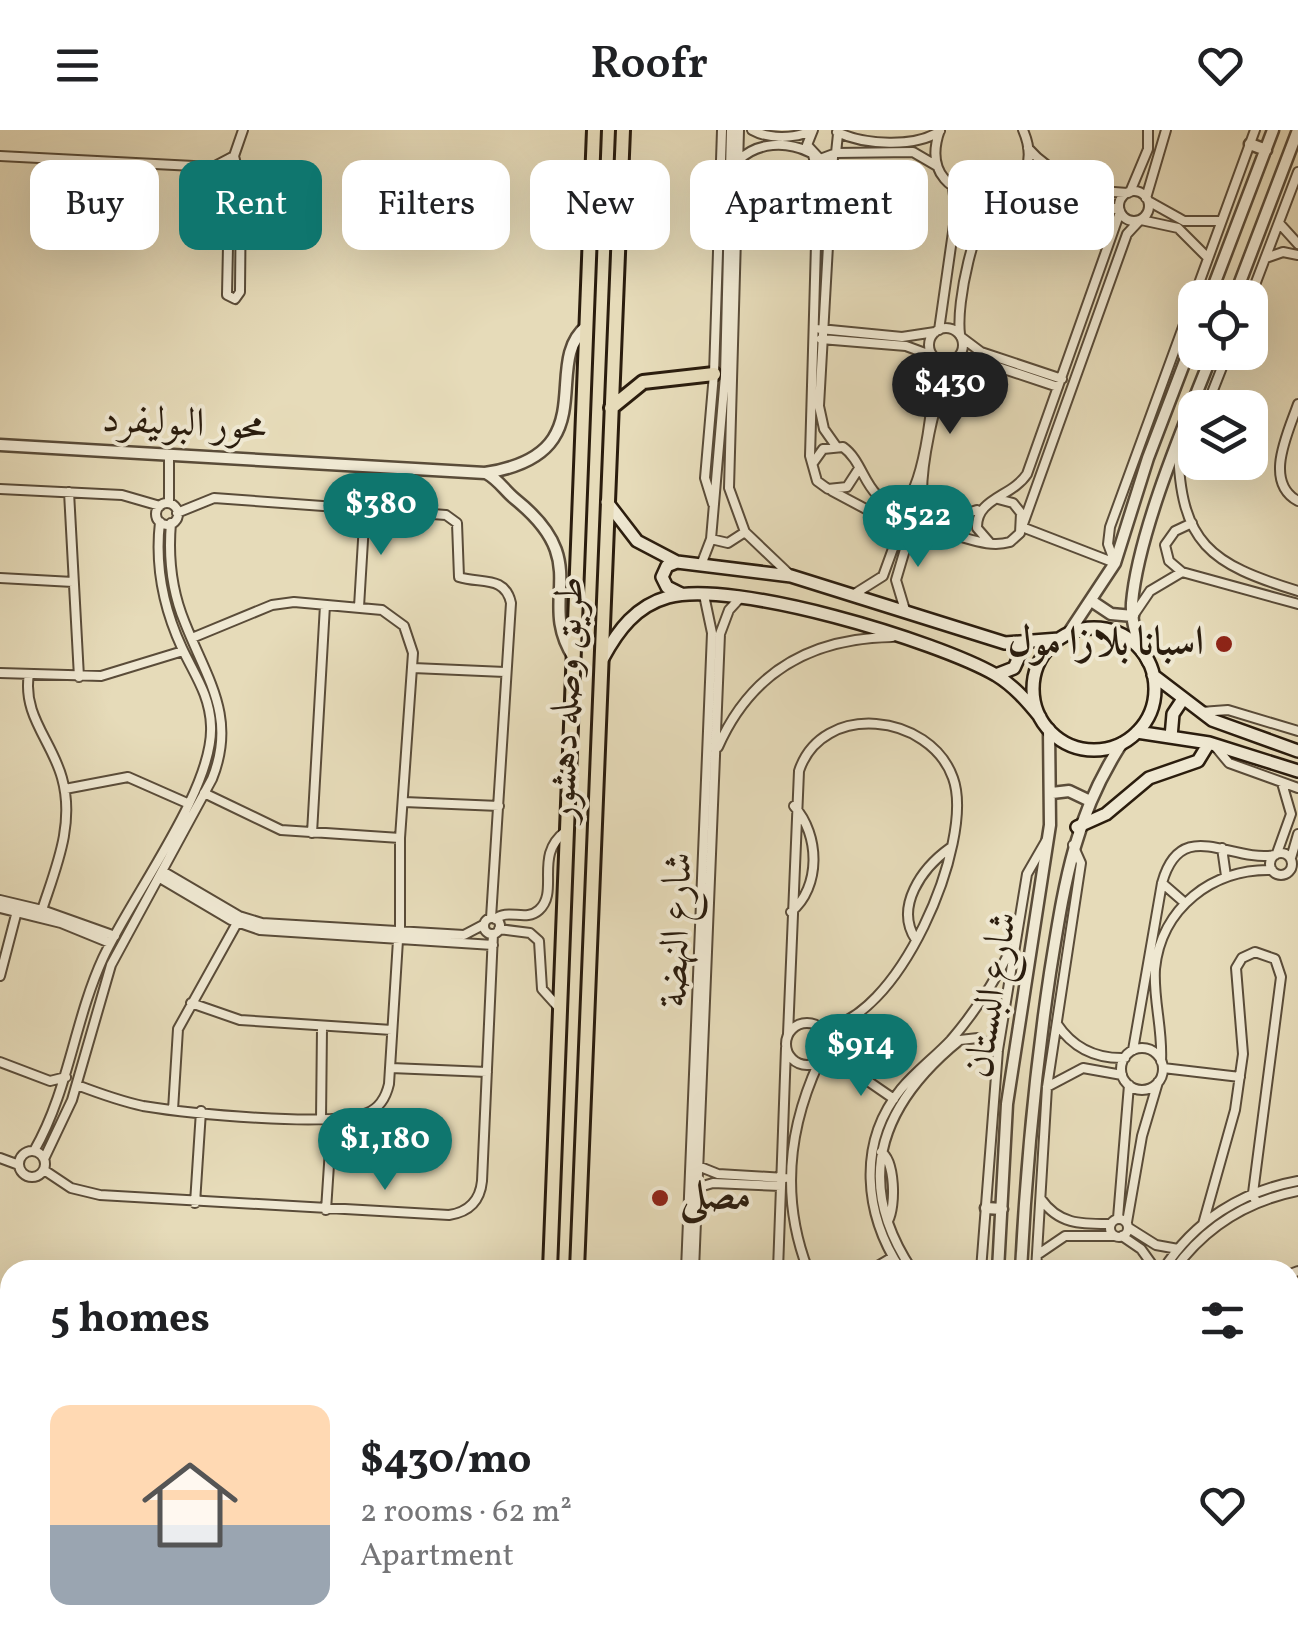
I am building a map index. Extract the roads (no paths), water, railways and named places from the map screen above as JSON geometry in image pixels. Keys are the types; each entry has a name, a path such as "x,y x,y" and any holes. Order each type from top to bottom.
{"main road":[{"path":"582,130 594,156"},
{"name":"طريق وصله دهشور","path":"550,1260 594,130"},
{"name":"طريق وصله دهشور","path":"578,1260 623,130"},
{"path":"611,408 643,382 714,374"},
{"path":"608,502 638,541 677,562 792,576 1017,645 1090,628 1114,631 1134,643 1148,662 1153,675 1153,704 1137,732 1122,742 1083,748 1064,742 996,675 895,637 798,608 740,598 681,594 667,587 662,577 667,566 677,562"},
{"path":"601,662 616,635 638,612 681,594"},
{"path":"1040,717 1034,674 1048,648 1063,636"},
{"path":"996,675 1014,668 1019,657 1017,645"},
{"path":"1153,675 1225,727 1298,751"},
{"path":"1172,736 1172,714 1183,700"},
{"path":"1137,732 1211,744 1298,772"},
{"path":"1078,827 1106,814 1150,778 1198,761 1211,744"}],"street":[{"path":"235,160 243,130"},
{"path":"713,504 706,494 705,478 714,374 722,130"},
{"path":"731,130 732,160"},
{"path":"739,160 740,130"},
{"path":"752,130 762,136 794,136 812,130"},
{"path":"812,130 807,144 818,174 820,418 836,446 850,451 858,470 878,496 948,519 1010,493 1027,474 1120,211 1148,149 1148,130"},
{"path":"836,131 856,138 916,142 940,130"},
{"path":"940,130 936,150 940,169"},
{"path":"1024,130 1027,160"},
{"path":"836,131 840,143 835,155 808,424 817,481 914,535 935,530 990,543 1010,542 1022,526 1127,234 1148,212 1147,199 1166,130"},
{"path":"1115,563 1108,544 1110,527 1163,373 1255,130"},
{"path":"1216,280 1273,130"},
{"path":"1241,280 1298,130"},
{"path":"1250,144 1266,150"},
{"path":"739,160 755,148 770,146 794,146 812,154 835,155 913,152 940,169 948,180"},
{"path":"1028,148 1056,172 1106,191 1128,192 1147,199 1184,222 1220,222"},
{"path":"0,156 179,163"},
{"path":"228,160 234,156"},
{"path":"1257,280 1298,172"},
{"path":"1114,207 1129,220 1178,228 1206,256"},
{"path":"1239,220 1261,229"},
{"path":"1279,223 1298,244"},
{"path":"228,250 228,295 235,299 240,292 240,250"},
{"path":"732,250 728,472 732,503 745,532 792,576"},
{"path":"856,593 883,576 896,528 895,513 913,493 934,357 929,344 936,331 950,250"},
{"path":"904,610 896,580 914,535 925,526 922,489 939,395 962,351 960,304 974,250"},
{"path":"1266,258 1283,252 1298,255"},
{"name":"محور البوليفرد","path":"0,445 485,473 531,460 554,434 568,401 572,346 587,326"},
{"path":"817,334 902,336 948,328 980,352 1069,387"},
{"path":"701,564 711,539 730,332"},
{"path":"817,334 906,346 934,357 980,361 1059,383"},
{"path":"1063,636 1093,602 1115,563 1181,370"},
{"path":"1163,373 1178,379"},
{"path":"1298,404 1283,454 1280,483 1298,501"},
{"path":"1148,662 1133,616 1145,546 1178,442"},
{"path":"813,467 818,454 836,446"},
{"path":"1283,454 1295,449"},
{"path":"19,1165 23,1155 34,1151 60,1100 89,994 112,939 205,767 211,733 204,689 184,652 160,574 160,522 156,514 164,504 169,454"},
{"path":"828,489 848,487 858,470"},
{"path":"485,473 538,516 552,537 561,568 562,631 574,659"},
{"path":"1181,480 1192,522 1211,550 1237,572 1298,591"},
{"path":"0,488 131,496 164,504 177,513"},
{"path":"69,492 79,677"},
{"path":"44,1170 44,1159 76,1085 100,996 124,940 162,875 218,760 223,722 214,684 192,638 172,571 171,524 177,513 214,498 365,507 454,520 460,532 459,577 497,582 510,597 500,806 486,932 523,932 542,946 542,989 560,1009"},
{"path":"994,500 1006,500 1018,508 1022,526"},
{"path":"359,607 365,507"},
{"path":"981,508 977,528 990,543"},
{"path":"160,522 171,524"},
{"path":"1192,522 1175,530 1165,544 1169,561 1182,572 1298,604"},
{"path":"1022,526 1115,563"},
{"path":"711,539 728,543 745,532"},
{"path":"1133,616 1150,591 1182,572"},
{"path":"0,578 73,582"},
{"name":"شارع النهضة","path":"687,1260 698,1166 709,801 712,634 704,595"},
{"name":"شارع النهضة","path":"694,1260 709,801 716,752 720,634 728,610 740,598"},
{"path":"1093,602 1111,614 1133,616"},
{"path":"76,1085 124,1101 173,1110 326,1119 363,1115 378,1106 387,1092 392,1068 399,936 400,838 413,668 411,639 404,626 382,610 325,605 272,605 192,638"},
{"path":"312,833 325,605"},
{"path":"716,752 745,699 784,663 836,643 895,637"},
{"path":"0,673 79,677 116,674 184,652"},
{"path":"413,668 505,672"},
{"path":"28,674 30,709 65,789 65,834 42,910"},
{"path":"1200,712 1228,710 1298,731"},
{"path":"779,1260 785,1182 794,806 802,763 816,741 847,724 883,725 925,744 949,768 958,808 950,848 916,940 886,987 829,1045 796,1126 785,1182 805,1260"},
{"name":"شارع البستان","path":"999,1260 1010,1081 1048,838 1052,794 1049,729"},
{"name":"شارع البستان","path":"1022,1260 1028,1131 1072,845 1090,801 1122,742"},
{"path":"1211,744 1229,763 1298,788"},
{"path":"65,789 128,777 187,803"},
{"path":"1272,870 1291,814 1282,782"},
{"path":"1052,794 1069,791 1090,801"},
{"path":"204,793 275,829 400,838"},
{"path":"404,802 500,806"},
{"path":"791,912 806,895 813,856 809,828 794,806"},
{"path":"162,875 237,923 272,932 464,934 503,913 524,916 544,904 549,851 566,832"},
{"path":"1285,874 1293,862 1298,834"},
{"path":"982,1260 998,1050 1015,940 1026,874 1048,838"},
{"path":"1122,1075 1125,1058 1133,1050 1168,866 1187,848 1205,844 1248,856 1276,854 1293,862"},
{"path":"1037,1260 1047,1087 1081,863 1072,845"},
{"path":"916,940 908,920 911,896 928,866 950,848"},
{"path":"1222,848 1226,876"},
{"path":"1120,1227 1162,1064 1157,957 1167,928 1185,903 1226,876 1272,870 1298,880"},
{"path":"162,875 262,924 493,946"},
{"path":"1162,884 1185,903"},
{"path":"0,904 42,910 112,939"},
{"path":"0,904 124,940"},
{"path":"0,976 17,911"},
{"path":"523,932 524,916"},
{"path":"0,1158 19,1165 28,1176 44,1170 85,1193 326,1210 449,1215 469,1209 481,1192 496,932 490,920"},
{"path":"173,1110 176,1039 191,1003 237,923"},
{"path":"902,1260 873,1207 877,1150 894,1099 962,1026 1015,940"},
{"path":"1202,1224 1240,1076 1244,1040 1236,968 1248,954 1262,952 1274,959 1281,977 1255,1198"},
{"path":"191,1003 230,1018 322,1028 392,1030"},
{"path":"788,1005 804,1022 821,1027 850,1022"},
{"path":"788,1034 804,1022"},
{"path":"1057,1024 1080,1048 1102,1057 1125,1058"},
{"path":"821,1027 829,1045 849,1068 894,1099"},
{"path":"322,1028 326,1210"},
{"path":"898,1260 880,1187 877,1150 903,1099 956,1043 978,1038 998,1050"},
{"path":"786,1048 796,1062 820,1061 849,1068"},
{"path":"1133,1050 1149,1050 1162,1064 1240,1076"},
{"path":"0,1062 50,1081 68,1075"},
{"path":"392,1068 487,1072"},
{"path":"1047,1087 1063,1074 1083,1068 1122,1075 1129,1085 1120,1227 1150,1260"},
{"path":"50,1081 60,1100"},
{"path":"1010,1081 1034,1085"},
{"path":"1129,1085 1146,1089 1158,1082"},
{"path":"194,1203 201,1112"},
{"path":"1028,1131 1043,1132"},
{"path":"34,1151 44,1159"},
{"path":"698,1166 718,1174 785,1182"},
{"path":"1168,1260 1202,1224 1298,1181"},
{"path":"694,1188 785,1182"},
{"path":"1184,1260 1215,1227 1255,1198 1298,1191"},
{"path":"1041,1199 1054,1214 1072,1223 1120,1227 1156,1245 1178,1249"},
{"path":"986,1208 1002,1209"},
{"path":"1037,1257 1048,1244 1064,1236 1120,1227"},
{"path":"887,1260 896,1254"}],"place":[{"name":"اسبانا بلازا مول","path":"1224,644"},
{"name":"مصلى","path":"660,1198"}]}
